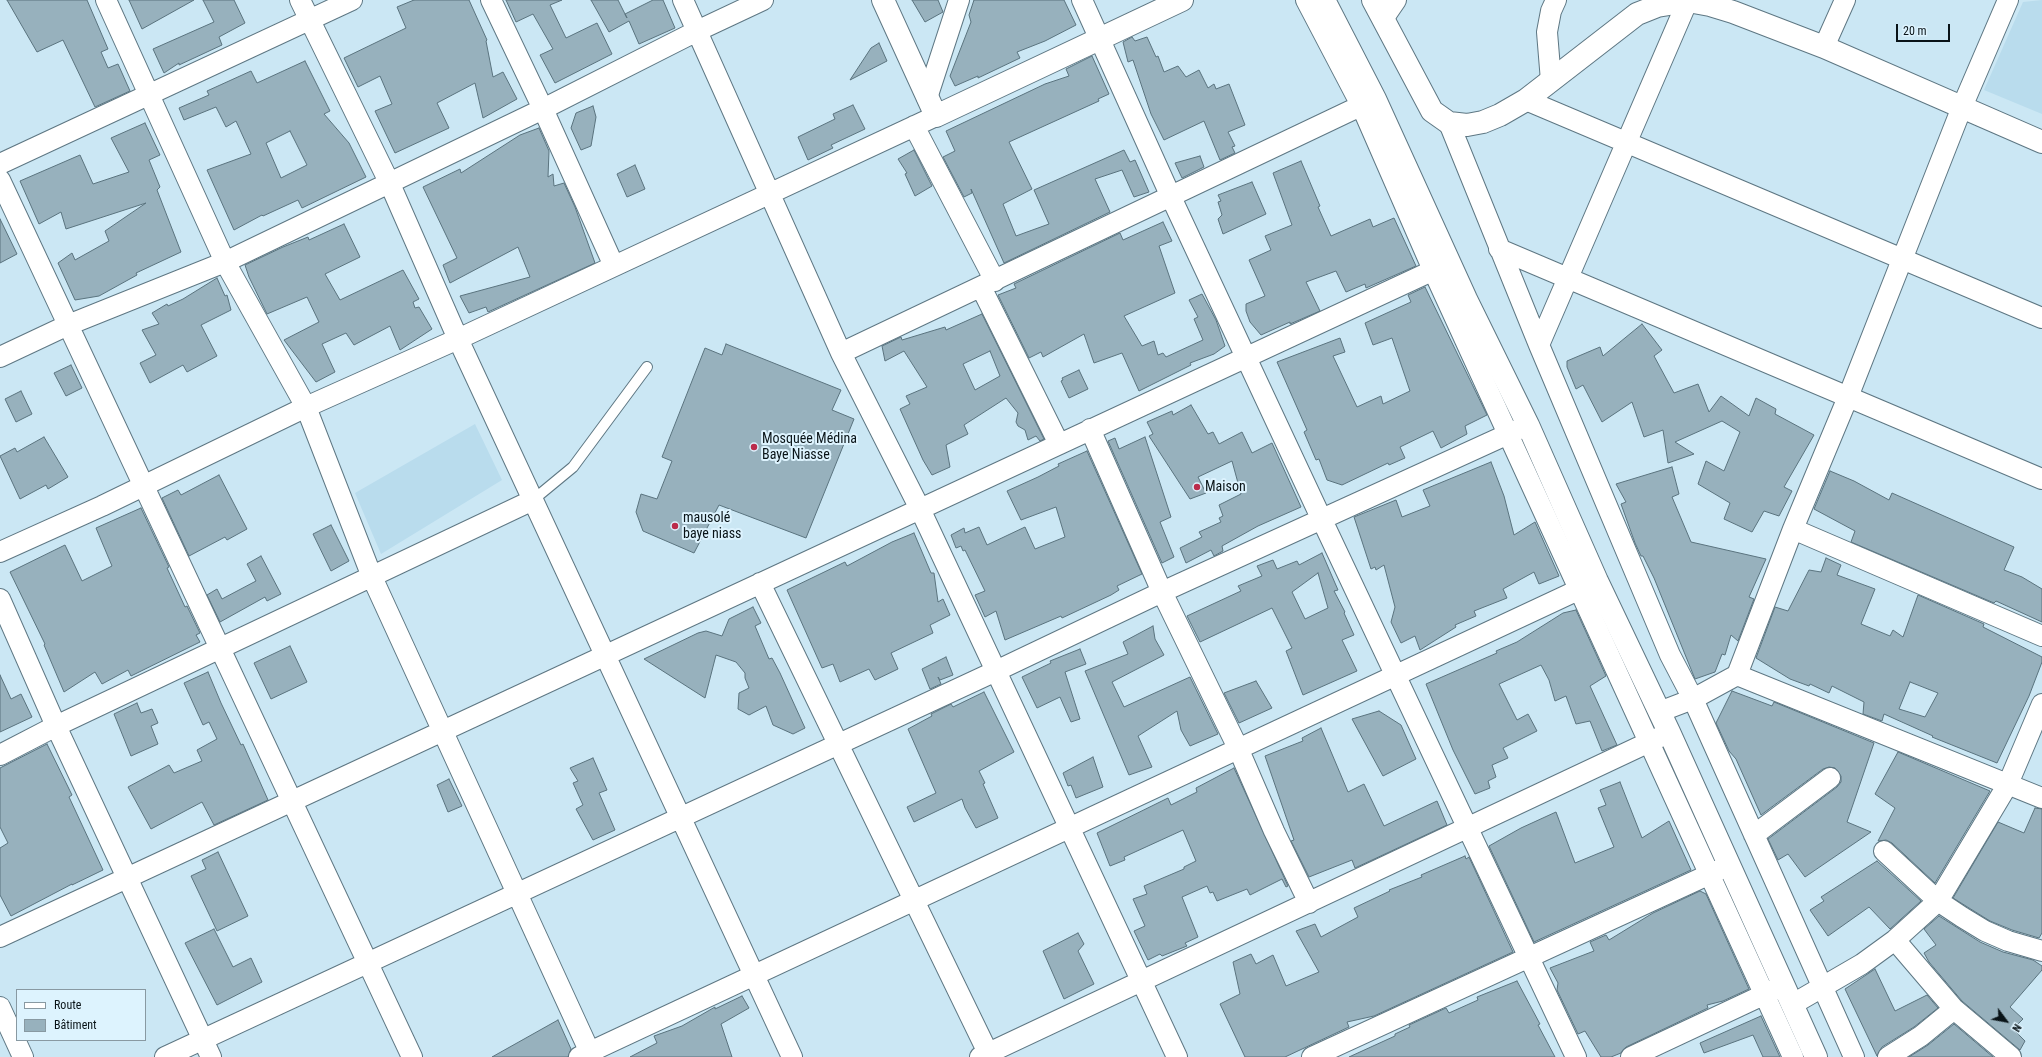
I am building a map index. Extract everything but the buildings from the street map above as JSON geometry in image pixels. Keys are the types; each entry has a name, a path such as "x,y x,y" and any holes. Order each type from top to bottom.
{"street":[{"path":"106,0 225,262 306,407 372,577 517,894 587,1055 1069,827 1588,585"},
{"path":"300,0 390,184 458,339 792,1057"},
{"path":"0,164 352,0"},
{"path":"491,0 543,109 614,266"},
{"path":"683,0 841,353 920,509 1177,1057"},
{"path":"0,357 68,325 225,262 390,184 697,31 763,0"},
{"path":"883,0 932,107"},
{"path":"932,107 959,0"},
{"path":"1082,0 1171,197 1394,675 1466,829 1576,1057"},
{"path":"0,552 144,486 306,407 458,339 770,195 914,126 932,107 1100,40 1182,0"},
{"path":"1306,0 1368,102"},
{"path":"1324,0 1441,267 1508,434 1588,585 1669,732 1816,1057"},
{"path":"1373,0 1432,111 1449,123 1467,125 1484,122 1500,115 1526,100 1637,14 1657,6 1688,1 1710,4 1824,47 2042,142"},
{"path":"1383,19 1396,0"},
{"path":"1551,80 1547,32 1551,11 1556,0"},
{"path":"1824,47 1845,0"},
{"path":"1659,712 1693,699 1737,675 1793,529 1848,397 1962,107 2008,0"},
{"path":"1539,345 1626,141 1688,1"},
{"path":"1526,100 2042,318"},
{"path":"841,353 1368,102"},
{"path":"1449,123 1499,249 1670,655 1693,699 1824,987 1854,1057"},
{"path":"914,126 988,284 1059,444"},
{"path":"0,180 412,1057"},
{"path":"1499,249 2042,479"},
{"path":"0,936 1441,267"},
{"path":"1441,267 1528,425 1649,743 1793,1057"},
{"path":"165,1057 207,1048 368,963 996,671 1162,592 1528,425"},
{"path":"1090,429 1162,592 1238,748 1274,831 1309,903"},
{"path":"0,755 56,726 533,500"},
{"path":"1793,529 2042,636"},
{"path":"760,583 914,900 986,1056 1141,981 1649,743 1669,732"},
{"path":"0,599 56,726 207,1048"},
{"path":"1737,675 2042,798"},
{"path":"1793,1004 1862,964 1895,940 1938,901 2008,784 2042,704"},
{"path":"1754,835 1830,778"},
{"path":"1884,851 1938,901 1985,931 2008,941 2042,951"},
{"path":"1312,1057 1709,874 1730,866"},
{"path":"1895,940 1954,1009 2011,1057"},
{"path":"1631,1057 1765,995 1784,984"},
{"path":"0,1008 23,1057"},
{"path":"1888,1057 1921,1036 1954,1009"}],"lane":[{"path":"533,500 573,467 647,367"}],"shaded area":[{"path":"2042,0 2042,114 1984,90 2023,2"},
{"path":"475,424 502,480 381,554 355,493"}],"place":[{"name":"Mosquée Médina Baye Niasse","path":"754,447"},
{"name":"Maison","path":"1197,487"},
{"name":"mausolé baye niass","path":"675,526"}]}
